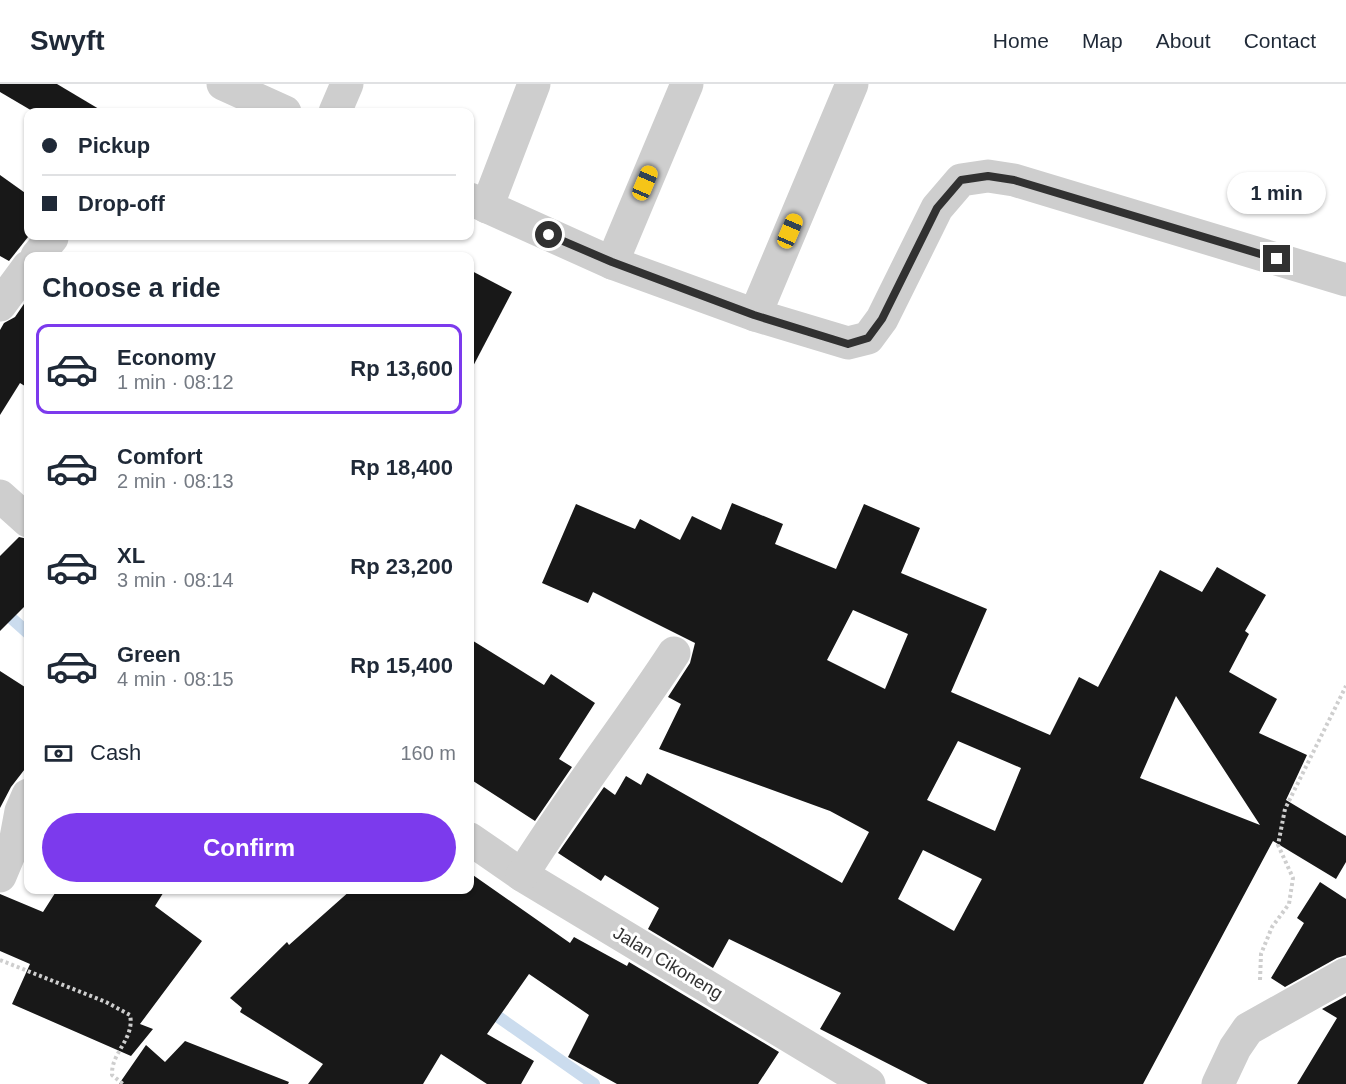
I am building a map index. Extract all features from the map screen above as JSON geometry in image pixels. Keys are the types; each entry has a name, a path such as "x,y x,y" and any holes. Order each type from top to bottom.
{"street":[{"path":"223,84 276,108"},
{"path":"337,108 347,84"},
{"path":"534,84 478,203 612,262 754,315 848,344 868,338 882,319 937,208 961,180 988,176 1014,180 1346,280"},
{"path":"612,262 687,84"},
{"path":"754,315 852,84"},
{"path":"0,305 24,272"},
{"path":"0,496 24,517"},
{"path":"522,875 548,833 632,718 674,652"},
{"path":"0,876 16,838 24,804"},
{"name":"Jalan Cikoneng","path":"474,842 522,875 869,1084"},
{"path":"1218,1084 1235,1048 1248,1029 1346,974"}],"path":[{"path":"1258,1022 1261,954 1272,927 1289,904 1293,878 1278,845 1285,808 1346,686"},
{"path":"0,960 106,1002 130,1015 132,1024 129,1036 111,1064 112,1075 123,1084"}],"building":[{"path":"0,84 57,84 97,108 27,108 0,92"},
{"path":"0,175 24,192 26,240 9,261 0,256"},
{"path":"474,272 512,292 474,364"},
{"path":"24,304 24,386 20,383 0,415 0,330 4,323 15,317"},
{"path":"732,503 783,524 775,544 836,569 864,504 920,528 901,573 987,609 951,692 1050,735 1079,677 1098,687 1160,570 1202,592 1217,567 1266,595 1245,631 1249,634 1229,672 1277,699 1259,733 1307,755 1286,800 1346,836 1346,862 1336,879 1273,841 1143,1084 928,1084 820,1029 841,993 729,939 713,968 648,929 659,908 605,875 601,881 558,853 604,787 615,795 626,776 641,785 647,773 842,883 869,832 830,811 659,749 681,704 668,697 690,663 695,643 593,592 588,603 542,583 576,504 635,529 640,519 680,540 692,516 721,530","holes":["853,610 908,634 885,689 827,660","1176,696 1260,825 1140,778","958,741 1021,768 995,831 927,800","923,850 982,879 954,931 898,899"]},
{"path":"19,537 24,538 24,607 0,631 0,556"},
{"path":"474,641 544,685 551,674 595,703 559,759 572,767 535,821 474,782"},
{"path":"0,671 24,686 24,770 11,787 0,808"},
{"path":"474,876 570,943 574,937 627,966 629,962 779,1052 758,1084 617,1084 568,1057 589,1015 529,974 487,1034 534,1061 521,1084 487,1084 441,1054 423,1084 308,1084 323,1064 240,1012 242,1008 230,998 287,942 289,945 346,894 474,894"},
{"path":"1320,882 1346,899 1346,955 1285,987 1271,978 1304,923 1297,918"},
{"path":"0,894 43,912 54,894 162,894 155,906 202,941 140,1024 153,1029 131,1056 12,1004 30,964 0,951"},
{"path":"1346,996 1346,1084 1297,1084 1337,1018 1322,1009"},
{"path":"185,1041 289,1082 288,1084 119,1084 146,1045 165,1062"}],"waterway":[{"path":"0,608 24,629"},
{"path":"487,1009 594,1084"}],"route":[{"path":"549,235 612,262 754,315 848,344 868,338 882,319 937,208 961,180 988,176 1014,180 1277,259"}]}
